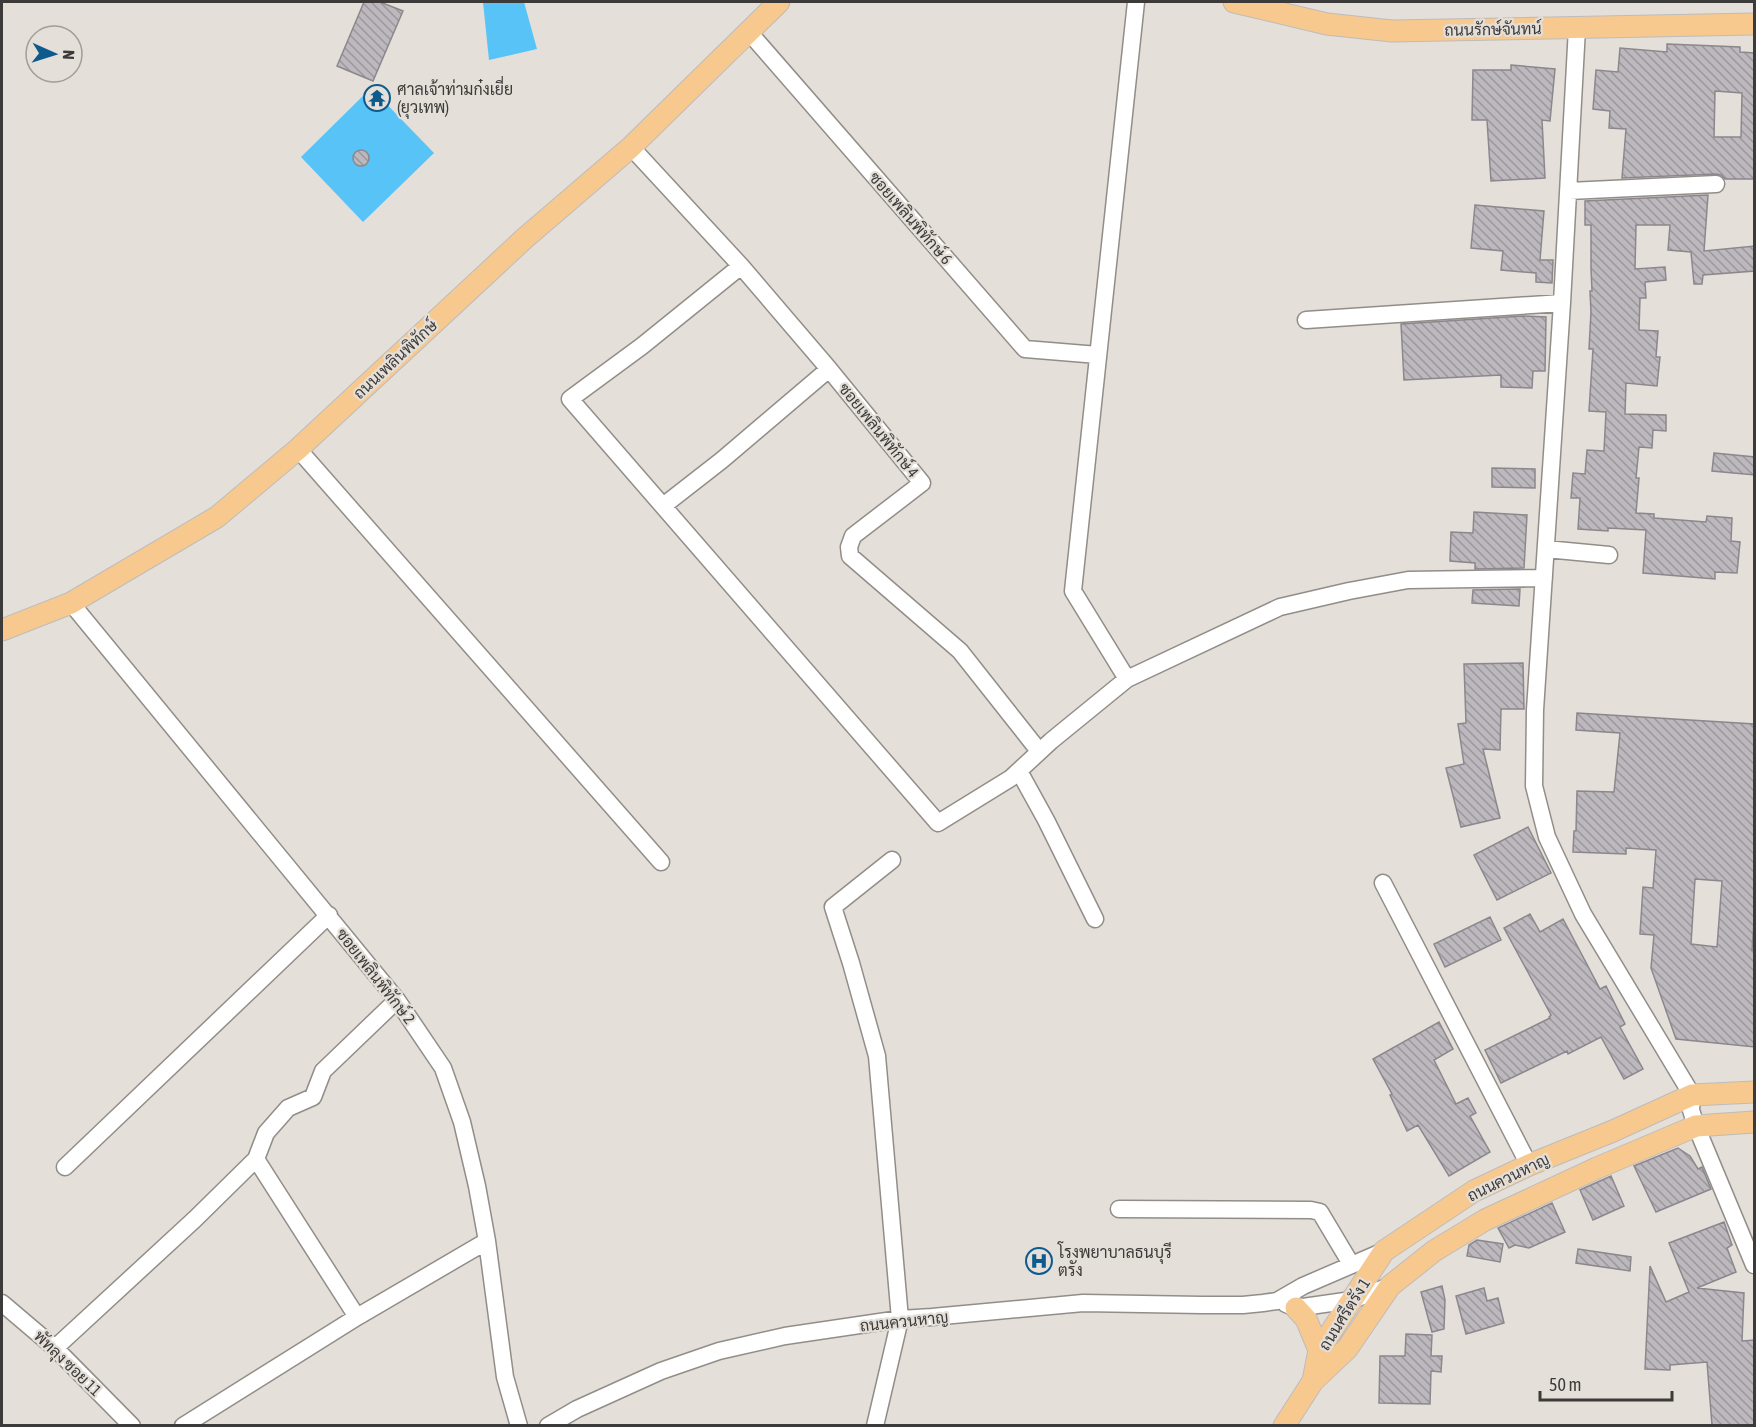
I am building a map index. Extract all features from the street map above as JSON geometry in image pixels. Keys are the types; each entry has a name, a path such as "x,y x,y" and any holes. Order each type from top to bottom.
{"main road":[{"name":"ถนนเพลินพิทักษ์","path":"748,31 767,2"},
{"name":"ถนนเพลินพิทักษ์","path":"2,630 71,603 217,518 298,449 525,238 631,147 779,2"},
{"name":"ถนนรักษ์จันทน์","path":"1234,2 1327,24 1392,31 1755,24"},
{"name":"ถนนควนหาญ","path":"1384,1251 1474,1191 1692,1095 1755,1092"},
{"name":"ถนนควนหาญ","path":"1390,1286 1434,1251 1485,1220 1597,1168 1696,1126 1755,1122"},
{"name":"ถนนศรีตรัง 1","path":"1313,1381 1319,1350 1384,1251"},
{"name":"ถนนศรีตรัง 1","path":"1284,1425 1313,1381 1347,1349 1390,1286"},
{"path":"1286,1304 1306,1319 1319,1350"}],"street":[{"path":"1127,679 1073,591 1136,2"},
{"path":"1577,28 1569,191 1535,710 1534,786 1547,837 1583,914 1692,1095 1691,1110 1696,1126 1755,1265"},
{"name":"ซอยเพลินพิทักษ์ 6","path":"748,31 1025,349 1098,355"},
{"name":"ซอยเพลินพิทักษ์ 4","path":"631,147 741,266 922,483 853,536 849,547 850,556 960,651 1039,752"},
{"path":"1569,191 1716,184"},
{"path":"741,266 642,346 570,399 938,824 1011,778 1127,679 1281,608 1348,591 1408,580 1544,578"},
{"path":"1305,320 1562,303"},
{"path":"663,506 722,460 829,369"},
{"path":"298,449 661,862"},
{"path":"1546,549 1609,555"},
{"name":"ซอยเพลินพิทักษ์ 2","path":"71,603 398,1000 443,1068 462,1122 477,1186 487,1241 505,1377 519,1425"},
{"path":"1019,771 1095,919"},
{"path":"875,1425 900,1319 877,1056 851,963 832,907 892,860"},
{"path":"1383,883 1529,1165"},
{"path":"65,1167 328,915"},
{"path":"55,1348 195,1219 256,1159 266,1134 288,1108 313,1097 323,1071 398,1000"},
{"path":"256,1159 357,1317"},
{"path":"1119,1209 1311,1210 1320,1212 1351,1264"},
{"path":"183,1425 357,1317 487,1241"},
{"name":"ถนนควนหาญ","path":"1286,1304 1303,1286 1384,1251"},
{"name":"ถนนควนหาญ","path":"548,1425 661,1371 720,1351 785,1336 900,1319 1083,1303 1243,1305 1352,1300 1390,1286"},
{"name":"พัทลุง ซอย 11","path":"2,1303 55,1348 132,1425"}],"water":[{"path":"483,2 524,2 537,49 489,60"},
{"path":"371,88 434,153 363,222 301,157"}],"building":[{"path":"364,2 380,2 403,11 373,81 337,66"},
{"path":"1667,44 1740,47 1740,52 1755,53 1755,179 1725,179 1716,174 1622,178 1626,129 1609,128 1610,111 1593,109 1596,70 1618,72 1620,48 1667,52","holes":["1715,91 1742,93 1741,137 1714,137"]},
{"path":"1511,65 1555,69 1550,121 1542,120 1545,178 1491,181 1487,120 1472,120 1473,70 1511,70"},
{"path":"358,150 364,150 369,158 367,164 358,166 353,161 353,155"},
{"path":"1708,195 1704,251 1755,246 1755,271 1703,275 1702,284 1694,284 1691,252 1668,250 1670,225 1636,225 1635,269 1665,267 1666,280 1645,282 1646,298 1640,298 1639,330 1658,331 1656,357 1660,357 1657,386 1626,383 1625,414 1666,415 1666,431 1653,430 1652,448 1639,447 1636,513 1654,514 1654,518 1706,522 1707,516 1732,518 1731,541 1740,542 1737,573 1715,572 1715,579 1643,573 1646,530 1578,529 1580,498 1571,498 1573,473 1585,474 1587,450 1604,451 1606,412 1589,411 1593,349 1589,349 1590,291 1592,291 1591,225 1585,225 1585,201"},
{"path":"1475,205 1544,211 1540,260 1553,260 1552,283 1536,282 1536,273 1501,270 1503,251 1471,248"},
{"path":"1523,316 1546,317 1545,371 1533,371 1532,388 1501,387 1501,375 1404,380 1401,324"},
{"path":"1714,453 1755,457 1755,475 1712,471"},
{"path":"1492,468 1535,469 1535,488 1492,487"},
{"path":"1474,512 1527,515 1524,568 1475,569 1475,563 1450,561 1451,532 1473,533"},
{"path":"1520,589 1519,606 1472,603 1473,590"},
{"path":"1523,663 1524,709 1501,709 1500,750 1483,749 1500,818 1461,827 1446,768 1464,764 1458,724 1466,723 1464,664"},
{"path":"1577,713 1754,724 1755,908 1752,950 1755,950 1755,1047 1676,1039 1651,968 1654,935 1640,934 1643,887 1653,888 1656,850 1626,848 1626,854 1573,852 1577,791 1614,792 1620,733 1576,730","holes":["1695,879 1722,881 1717,947 1691,944"]},
{"path":"1528,827 1551,873 1497,900 1474,855"},
{"path":"1530,914 1540,932 1563,919 1600,989 1606,986 1625,1024 1620,1027 1643,1069 1624,1079 1601,1037 1501,1083 1485,1050 1550,1018 1551,1015 1504,928"},
{"path":"1490,917 1501,940 1445,967 1434,944"},
{"path":"1439,1022 1453,1049 1434,1060 1456,1104 1468,1098 1476,1113 1470,1116 1490,1152 1449,1176 1418,1125 1407,1131 1390,1095 1392,1094 1373,1059"},
{"path":"1678,1148 1690,1156 1698,1169 1702,1167 1711,1189 1656,1212 1634,1166"},
{"path":"1611,1176 1624,1206 1593,1220 1580,1190"},
{"path":"1552,1203 1565,1232 1529,1248 1515,1245 1509,1248 1498,1228"},
{"path":"1724,1222 1732,1245 1727,1248 1736,1272 1697,1288 1744,1293 1742,1341 1755,1340 1755,1425 1712,1425 1707,1362 1670,1365 1670,1370 1645,1369 1650,1266 1666,1302 1689,1292 1669,1243"},
{"path":"1477,1240 1503,1244 1500,1262 1467,1256 1469,1245"},
{"path":"1578,1249 1631,1257 1630,1271 1576,1263"},
{"path":"1442,1286 1445,1300 1444,1329 1432,1332 1421,1292"},
{"path":"1484,1288 1487,1301 1498,1298 1504,1323 1466,1334 1456,1296"},
{"path":"1406,1334 1432,1335 1431,1356 1442,1356 1441,1372 1431,1371 1430,1404 1379,1403 1380,1356 1405,1356"}],"place":[{"name":"ศาลเจ้าท่ามก๋งเยี่ย (ยุวเทพ)","path":"377,98"},
{"name":"โรงพยาบาลธนบุรี ตรัง","path":"1039,1261"}]}
